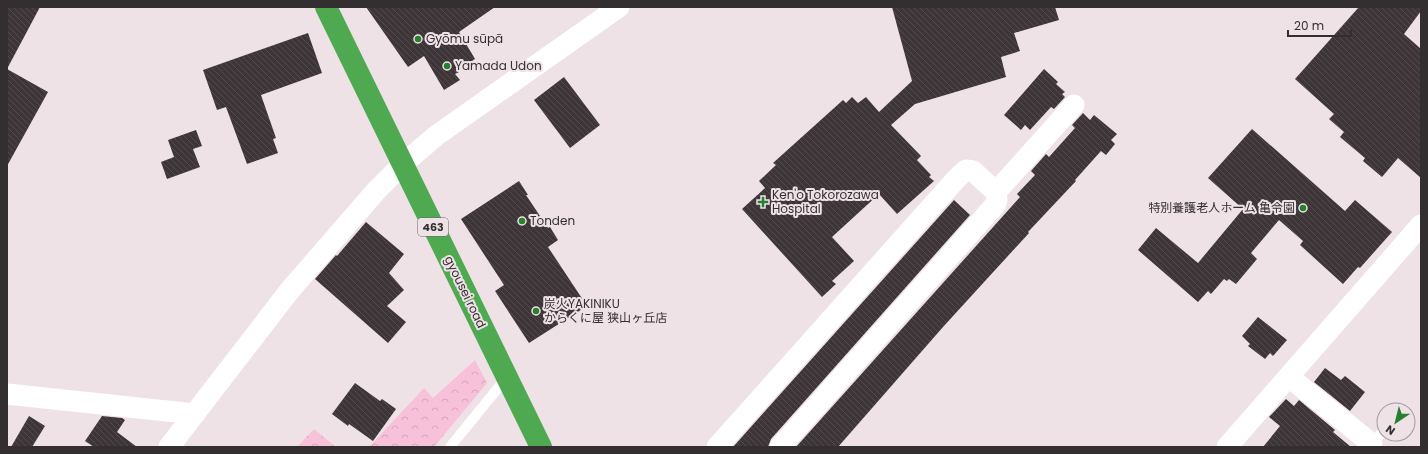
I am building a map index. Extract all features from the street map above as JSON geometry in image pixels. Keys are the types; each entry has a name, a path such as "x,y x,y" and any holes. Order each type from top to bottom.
{"highway":[{"name":"gyousei road","path":"326,7 541,447"}],"street":[{"path":"169,447 290,290 376,191 403,164 436,135 619,7"},
{"path":"996,192 1074,105"},
{"path":"717,447 958,177 966,170 973,171 996,192 997,200 995,205 780,447"},
{"path":"1227,447 1421,225"},
{"path":"1289,377 1375,440"},
{"path":"7,394 195,414"}],"lane":[{"path":"450,447 506,377"}],"green space":[{"path":"475,360 487,383 434,447 369,447 424,388 433,398"},
{"path":"314,429 336,447 297,447"}],"building":[{"path":"7,7 40,7 7,69"},
{"name":"Gyōmu sūpā","path":"366,7 495,7 459,32 475,59 458,70 459,72 455,74 460,80 444,90 424,56 408,67"},
{"path":"892,7 1055,7 1059,20 1014,33 1020,51 1001,57 1006,77 915,104 891,125 921,156 917,160 931,175 929,177 934,181 897,214 879,194 832,237 854,261 832,281 836,284 822,297 742,209 765,188 759,181 776,165 773,163 843,100 846,103 852,97 858,103 866,97 879,112 912,81"},
{"path":"1359,7 1421,7 1421,11 1404,34 1421,49 1421,178 1398,158 1382,177 1363,161 1365,158 1340,137 1344,132 1329,119 1334,114 1295,79"},
{"path":"308,33 322,73 261,95 276,138 273,139 278,153 247,164 226,107 217,110 203,70"},
{"path":"7,69 48,92 7,166"},
{"path":"1044,69 1058,82 1056,84 1065,92 1062,94 1065,97 1054,109 1051,107 1030,130 1025,125 1021,130 1004,115"},
{"path":"564,77 600,125 570,148 534,100"},
{"path":"1083,113 1090,120 1094,115 1117,134 1111,140 1115,144 1106,155 1101,151 1075,180 1076,181 943,327 838,447 796,447 1020,197 1017,194 1035,175 1031,171 1046,154 1049,157 1075,128 1072,125"},
{"name":"特別養護老人ホーム 亀令園","path":"1252,129 1345,211 1355,200 1392,232 1360,268 1358,267 1343,284 1300,245 1303,241 1279,220 1251,253 1257,259 1236,284 1229,279 1227,281 1224,279 1211,294 1208,291 1198,302 1138,250 1156,228 1198,263 1243,209 1208,178"},
{"path":"196,130 202,146 193,149 200,167 167,179 161,162 174,157 168,140"},
{"path":"519,181 528,195 526,195 558,240 548,247 587,306 529,343 495,291 504,285 461,219"},
{"path":"954,200 970,215 771,439 768,447 733,447"},
{"path":"366,222 404,254 389,273 404,290 387,306 406,322 388,343 315,279"},
{"path":"1258,317 1287,340 1273,356 1270,353 1265,359 1248,346 1250,344 1242,336"},
{"path":"1325,368 1341,380 1345,376 1365,392 1350,411 1314,382"},
{"path":"355,383 380,401 382,399 396,409 373,441 349,424 348,426 332,414"},
{"path":"1286,399 1294,406 1299,400 1335,430 1333,432 1351,447 1263,447 1280,426 1269,417"},
{"path":"29,416 45,426 32,447 11,447"},
{"path":"102,416 122,418 125,420 117,432 137,447 94,447 85,441"}],"place":[{"name":"Gyōmu sūpā","path":"418,39"},
{"name":"Yamada Udon","path":"447,66"},
{"name":"Ken'o Tokorozawa Hospital","path":"763,202"},
{"name":"特別養護老人ホーム 亀令園","path":"1303,208"},
{"name":"Tonden","path":"522,221"},
{"name":"炭火YAKINIKU からくに屋 狭山ヶ丘店","path":"536,311"}]}
